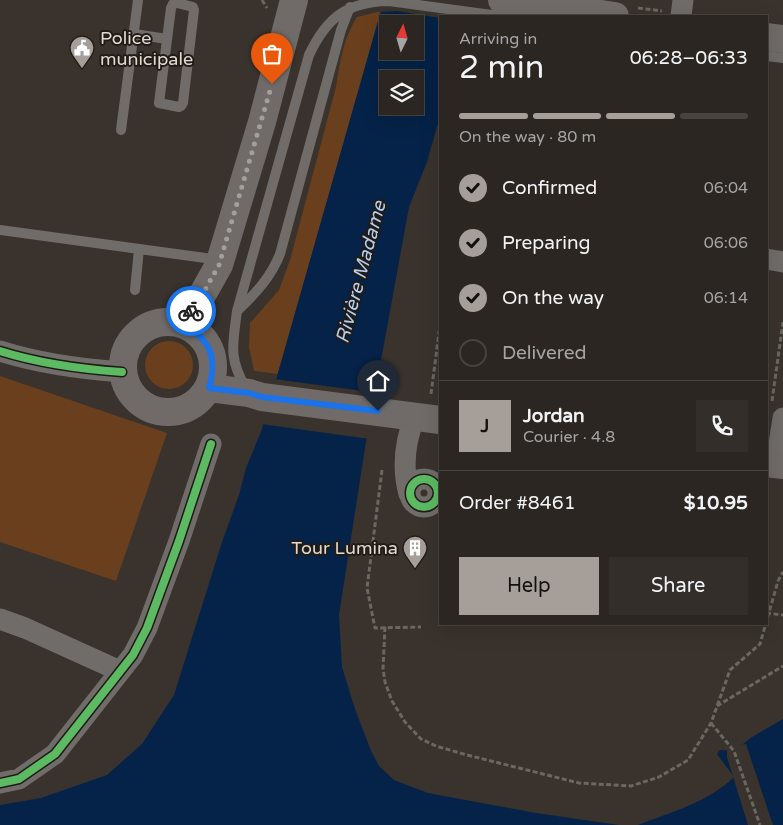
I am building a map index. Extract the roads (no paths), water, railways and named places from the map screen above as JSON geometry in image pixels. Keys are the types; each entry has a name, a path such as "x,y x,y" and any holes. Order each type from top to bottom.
{"main road":[{"path":"309,0 294,0 262,122 220,260 201,297 175,318 151,325 138,332 128,344 118,372 134,398 146,407 160,412 174,412 188,408 206,397 378,411 417,422"},
{"path":"493,7 601,15"},
{"path":"768,36 783,39"},
{"path":"175,318 196,331 206,343 212,358 213,374 206,397"}],"street":[{"path":"681,15 683,0"},
{"path":"768,259 783,262"},
{"path":"0,351 78,369 118,372"},
{"path":"775,464 777,414"},
{"path":"417,422 428,479 438,489 437,498 431,505 422,507 417,506 410,498 405,480 405,465 417,422"},
{"path":"0,783 19,779 56,754 133,655 147,628 179,541 211,444"},
{"path":"0,619 25,628 120,671"}],"lane":[{"path":"121,130 138,0"},
{"path":"260,400 240,378 233,359 232,347 237,311 310,55 322,30 334,18 350,7 374,1 493,7"},
{"path":"177,3 192,7 194,10 183,102 178,106 160,103 167,39 170,8 173,4 177,3"},
{"path":"237,311 257,292 274,268 280,254 341,30 350,7"},
{"path":"134,34 167,39"},
{"path":"768,56 783,58"},
{"path":"0,230 220,260"},
{"path":"135,290 138,249"}],"water":[{"name":"Rivière Madame","path":"384,0 439,16 439,120 427,162 409,207 365,448 339,615 342,667 371,751 379,766 394,780 428,793 536,813 619,825 0,825 0,805 41,798 107,775 142,744 174,695 222,542 239,495 246,468 262,429 379,18 379,60 424,60 424,15 380,15"},
{"path":"783,719 783,825 638,825 689,806 724,786 734,777 717,754 720,750 734,751 752,737"}],"place":[{"name":"Police municipale","path":"82,69"},
{"name":"Tour Lumina","path":"415,569"}]}
